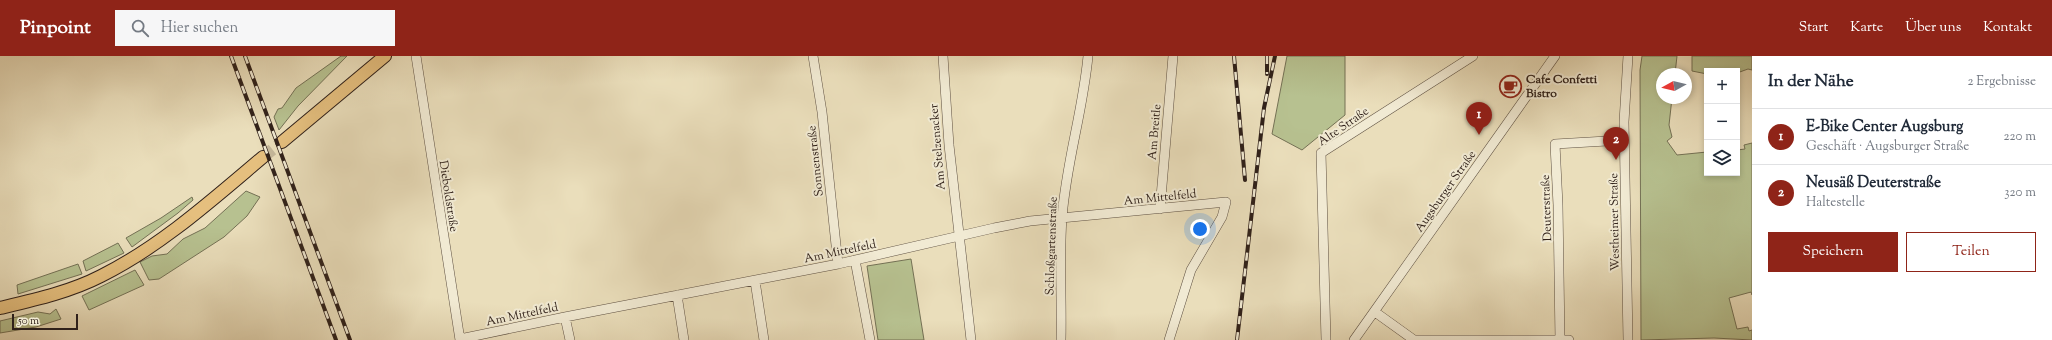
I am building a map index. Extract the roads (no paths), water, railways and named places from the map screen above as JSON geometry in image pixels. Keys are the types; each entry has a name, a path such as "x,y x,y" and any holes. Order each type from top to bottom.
{"main road":[{"path":"282,142 384,56"},
{"path":"0,308 46,296 101,276 147,249 198,211 263,157"}],"street":[{"name":"Sonnenstraße","path":"812,56 822,112 838,264"},
{"name":"Am Stelzenacker","path":"943,56 949,145 971,340"},
{"name":"Schloßgartenstraße","path":"1062,340 1062,219 1070,154 1081,107 1088,56"},
{"name":"Am Breitle","path":"1160,209 1173,56"},
{"name":"Alte Straße","path":"1326,340 1321,153 1473,56"},
{"name":"Augsburger Straße","path":"1354,340 1555,56"},
{"name":"Westheimer Straße","path":"1628,56 1624,140 1628,340"},
{"name":"Dieboldstraße","path":"416,59 460,340"},
{"name":"Deuterstraße","path":"1560,340 1558,212 1555,144 1624,140"},
{"name":"Am Mittelfeld","path":"460,340 565,317 838,264 1030,221 1226,202 1222,217 1191,270 1169,340"},
{"path":"855,260 870,340"},
{"path":"755,281 764,340"},
{"path":"677,295 684,340"},
{"path":"1375,312 1414,340 1568,340"},
{"path":"565,317 570,340"}],"tunnel":[{"path":"263,157 282,142"}],"railway":[{"path":"231,56 336,340"},
{"path":"245,56 350,340"},
{"path":"1234,56 1245,180"},
{"path":"1267,56 1267,74"},
{"path":"1237,340 1264,108 1275,56"}],"place":[{"name":"Cafe Confetti Bistro","path":"1510,86"},
{"name":"E-Bike Center Augsburg","path":"1479,135"},
{"name":"Neusäß Deuterstraße","path":"1616,160"}]}
